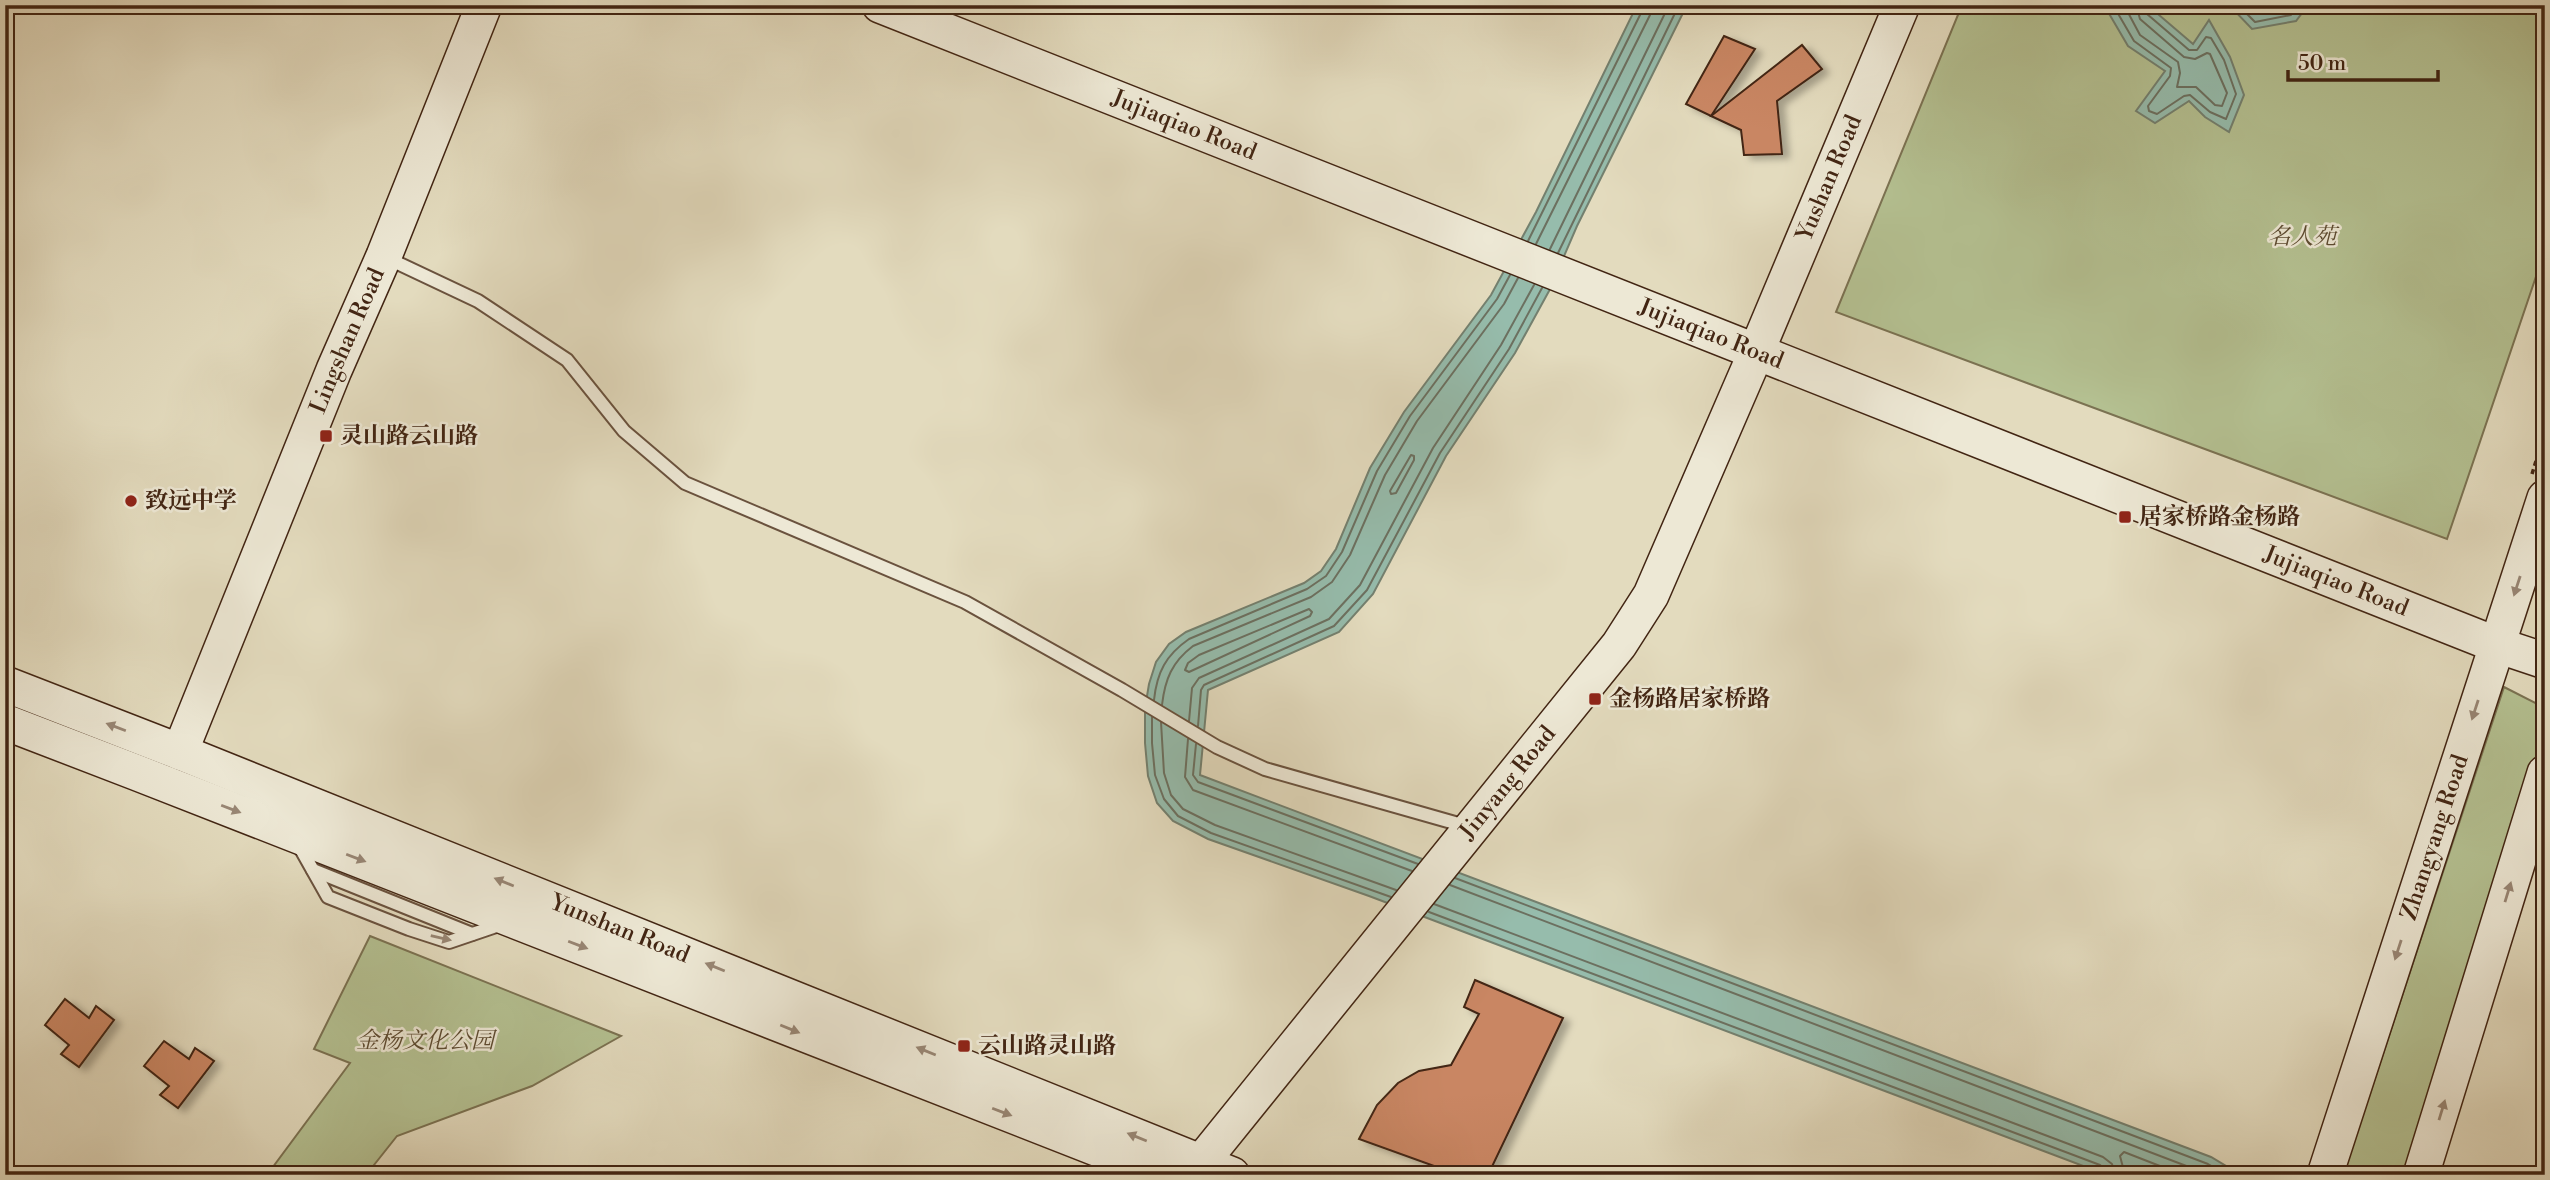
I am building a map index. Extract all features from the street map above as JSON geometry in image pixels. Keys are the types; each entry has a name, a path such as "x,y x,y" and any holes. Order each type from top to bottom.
{"street":[{"name":"Lingshan Road","path":"180,752 484,5"},
{"name":"Jujiaqiao Road","path":"880,5 2497,645 2545,661"},
{"name":"Yushan Road","path":"1757,351 1902,5"},
{"name":"Jinyang Road","path":"1196,1168 1619,645 1651,595 1757,351"},
{"name":"Zhangyang Road","path":"2325,1175 2545,498"},
{"name":"Yunshan Road","path":"5,684 180,752 1196,1168 1232,1175"},
{"name":"Yunshan Road","path":"5,722 1165,1175"},
{"path":"2421,1175 2545,773"}],"lane":[{"path":"384,256 478,301 568,360 624,431 685,483 965,602 1217,747 1265,769 1463,837"},
{"path":"292,833 328,897 363,911 449,942 515,920"},
{"path":"313,870 472,934"}],"green space":[{"name":"名人苑","path":"1962,5 2545,5 2545,250 2447,539 1836,312"},
{"path":"2504,687 2545,708 2545,745 2410,1175 2343,1175"},
{"name":"金杨文化公园","path":"370,936 621,1036 532,1086 397,1136 366,1175 267,1175 350,1063 314,1049"}],"water":[{"path":"1637,5 1687,5 1577,226 1549,291 1515,353 1446,456 1373,594 1339,632 1208,690 1200,775 2211,1157 2241,1175 2107,1175 1369,896 1208,839 1173,821 1157,803 1148,776 1145,743 1145,708 1156,662 1169,644 1186,632 1304,583 1321,571 1336,549 1370,468 1404,412 1491,295 1536,212"},
{"path":"2104,5 2151,5 2152,9 2193,44 2209,20 2230,57 2244,95 2229,132 2205,117 2189,101 2155,123 2136,111 2165,71 2128,46"},
{"path":"2229,5 2308,5 2296,21 2252,29"}],"building":[{"path":"1724,36 1755,49 1711,116 1686,104"},
{"path":"1802,45 1822,69 1777,101 1782,154 1744,155 1741,130 1711,116"},
{"path":"1475,980 1563,1018 1488,1175 1459,1175 1359,1139 1377,1105 1398,1083 1419,1071 1451,1065 1479,1014 1464,1007"},
{"path":"65,999 89,1018 96,1006 114,1020 79,1067 61,1054 69,1045 45,1025"},
{"path":"164,1041 189,1059 195,1048 214,1061 178,1108 160,1095 169,1086 144,1066"}],"place":[{"name":"灵山路云山路","path":"326,436"},
{"name":"致远中学","path":"131,501"},
{"name":"居家桥路金杨路","path":"2125,517"},
{"name":"金杨路居家桥路","path":"1595,699"},
{"name":"云山路灵山路","path":"964,1046"}]}
